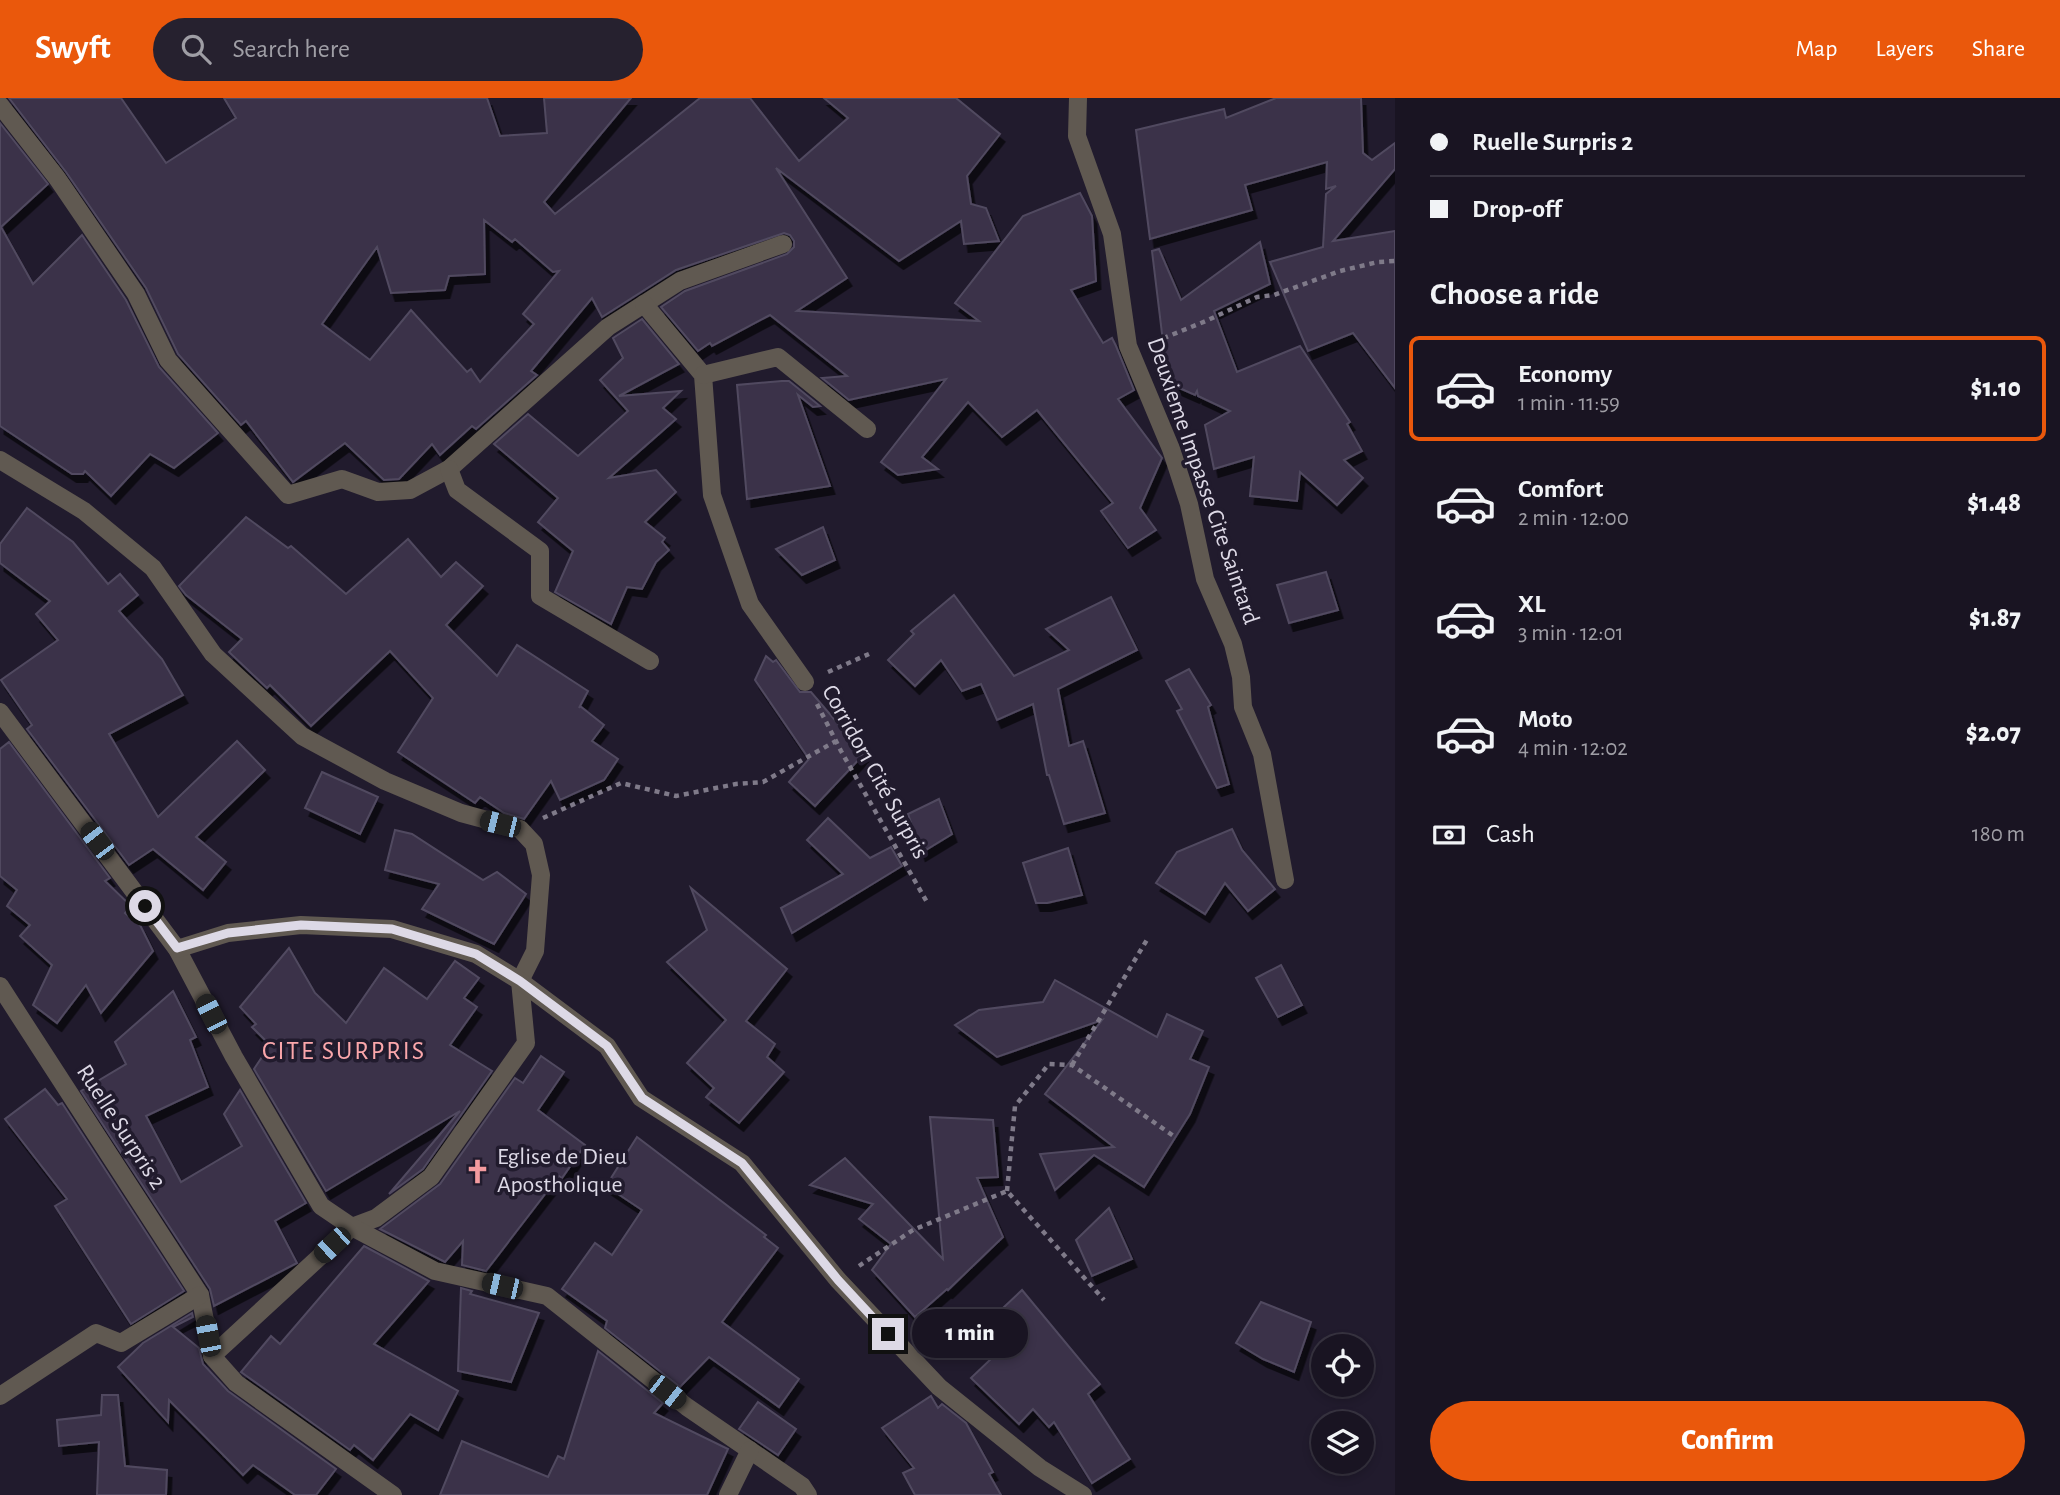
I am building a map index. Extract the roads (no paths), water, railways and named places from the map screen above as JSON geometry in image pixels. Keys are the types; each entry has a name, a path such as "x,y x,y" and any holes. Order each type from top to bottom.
{"street":[{"name":"Deuxieme Impasse Cite Saintard","path":"1078,98 1077,136 1112,234 1118,290 1130,351 1171,449 1189,504 1206,579 1233,644 1241,677 1244,707 1262,754 1285,880"},
{"path":"0,105 57,178 136,294 168,360 288,495 342,479 378,492 410,490 449,469 608,327 680,281 783,244"},
{"path":"644,304 703,375 712,495 750,604 805,681"},
{"path":"703,375 778,358 867,429"},
{"path":"0,460 83,511 153,568 213,654 302,736 385,781 460,813 520,829 534,844 541,875 534,951 520,981 526,1043 431,1177 376,1218 352,1227 212,1356"},
{"path":"449,469 457,490 540,551 540,596 650,661"},
{"path":"0,712 177,948 234,1057 321,1206 352,1227 435,1271 547,1296 687,1407 802,1486 808,1495"},
{"path":"177,948 228,933 301,925 392,929 476,954 520,981 607,1046 642,1098 742,1163 838,1280 939,1387 1040,1468 1083,1495"},
{"name":"Ruelle Surpris 2","path":"0,986 200,1295"},
{"path":"0,1396 96,1333 121,1343 200,1295 212,1356 236,1383 393,1495"},
{"path":"728,1495 750,1450"}],"place":[{"name":"Eglise de Dieu Apostholique","path":"477,1171"}],"district":[{"name":"CITE SURPRIS","path":"344,1051"}]}
